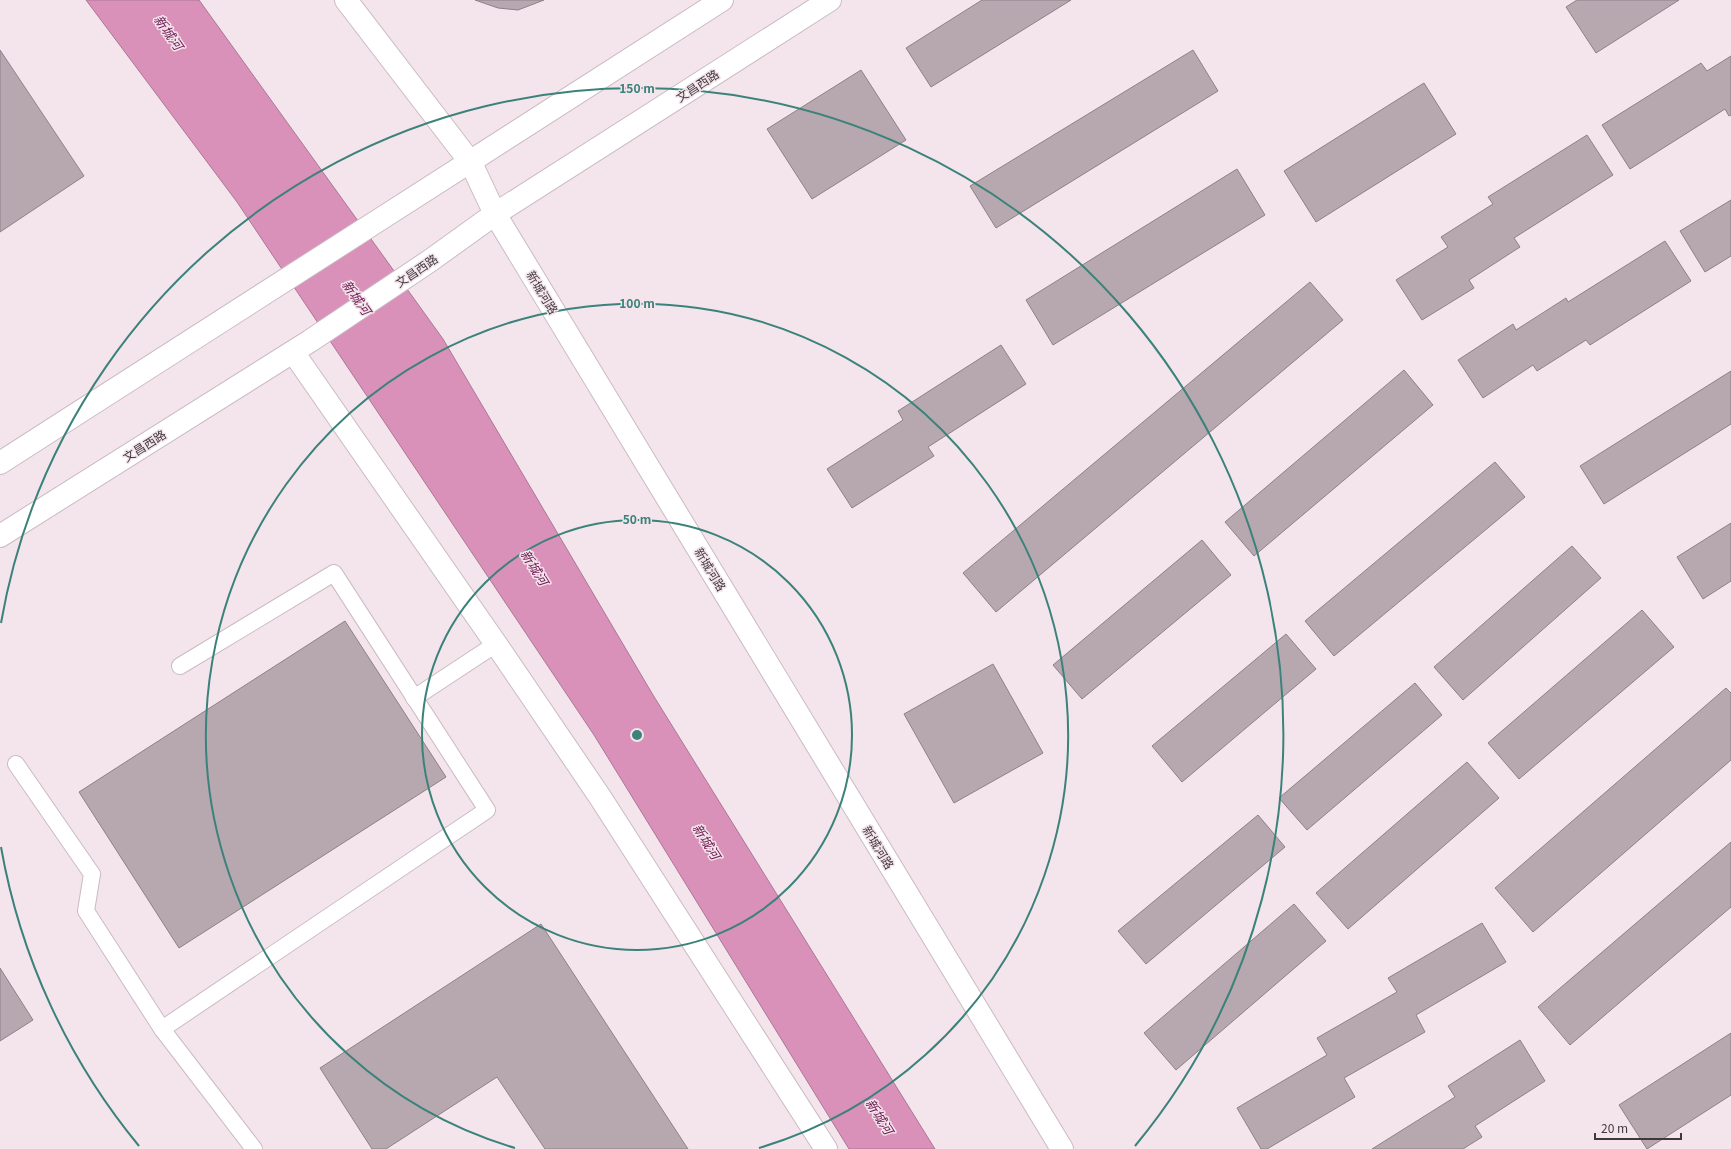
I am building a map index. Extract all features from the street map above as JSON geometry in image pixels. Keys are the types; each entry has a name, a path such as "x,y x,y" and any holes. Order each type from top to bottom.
{"street":[{"name":"新城河路","path":"346,0 471,163 495,214 1062,1149"},
{"path":"0,463 387,214 471,163 722,0"},
{"name":"文昌西路","path":"0,536 302,346 431,260 495,214 830,0"},
{"path":"302,346 496,644 600,797 826,1149"}],"lane":[{"path":"162,1029 487,810 334,573 180,666"},
{"path":"414,698 496,644"},
{"path":"16,764 92,874 86,911 162,1029 254,1149"}],"water":[{"name":"新城河","path":"86,0 199,0 443,339 653,695 935,1149 849,1149 594,735 237,202"}],"building":[{"path":"475,0 544,0 518,10 498,8"},
{"path":"982,0 1071,0 931,87 906,48"},
{"path":"1577,0 1679,0 1596,53 1566,7"},
{"path":"0,50 84,176 0,232"},
{"path":"1193,50 1218,91 996,228 970,186"},
{"path":"1731,56 1731,115 1729,116 1725,109 1630,169 1602,125 1701,63 1707,71"},
{"path":"861,70 906,140 812,199 767,129"},
{"path":"1424,83 1456,134 1316,222 1284,171"},
{"path":"1587,135 1613,175 1514,238 1520,247 1469,280 1474,288 1422,320 1396,280 1448,247 1441,237 1493,204 1488,197"},
{"path":"1237,169 1265,215 1053,345 1026,300"},
{"path":"1731,200 1731,256 1705,272 1680,231"},
{"path":"1665,241 1691,281 1590,345 1586,340 1537,371 1533,365 1483,398 1458,360 1513,324 1516,330 1566,298 1568,302"},
{"path":"1310,282 1343,320 996,612 963,573"},
{"path":"1001,345 1026,384 928,447 934,456 852,508 827,469 903,420 898,411"},
{"path":"1404,370 1433,405 1254,556 1225,522"},
{"path":"1731,371 1731,424 1604,504 1580,466"},
{"path":"1495,462 1525,497 1334,656 1305,621"},
{"path":"1731,523 1731,581 1703,599 1677,557"},
{"path":"1202,540 1231,575 1082,699 1053,665"},
{"path":"1572,546 1601,578 1463,700 1434,667"},
{"path":"1642,610 1674,647 1519,779 1488,743"},
{"path":"345,621 446,777 179,948 79,792"},
{"path":"1286,634 1316,669 1182,782 1152,746"},
{"path":"993,664 1043,753 954,803 904,714"},
{"path":"1415,683 1442,715 1307,830 1279,798"},
{"path":"1726,688 1731,693 1731,760 1533,932 1495,888"},
{"path":"1467,762 1499,798 1348,929 1316,893"},
{"path":"1258,815 1285,847 1146,964 1118,931"},
{"path":"1731,842 1731,907 1570,1045 1538,1007"},
{"path":"1294,904 1326,941 1176,1070 1144,1033"},
{"path":"1482,923 1506,962 1416,1015 1425,1032 1344,1078 1355,1097 1267,1149 1261,1149 1237,1108 1327,1055 1317,1038 1397,992 1388,978"},
{"path":"541,924 688,1149 545,1149 497,1077 386,1149 372,1149 320,1068"},
{"path":"0,968 33,1020 0,1041"},
{"path":"1731,1033 1731,1095 1647,1149 1619,1105"},
{"path":"1520,1040 1545,1081 1475,1126 1482,1137 1463,1149 1372,1149 1455,1097 1448,1086"}]}
